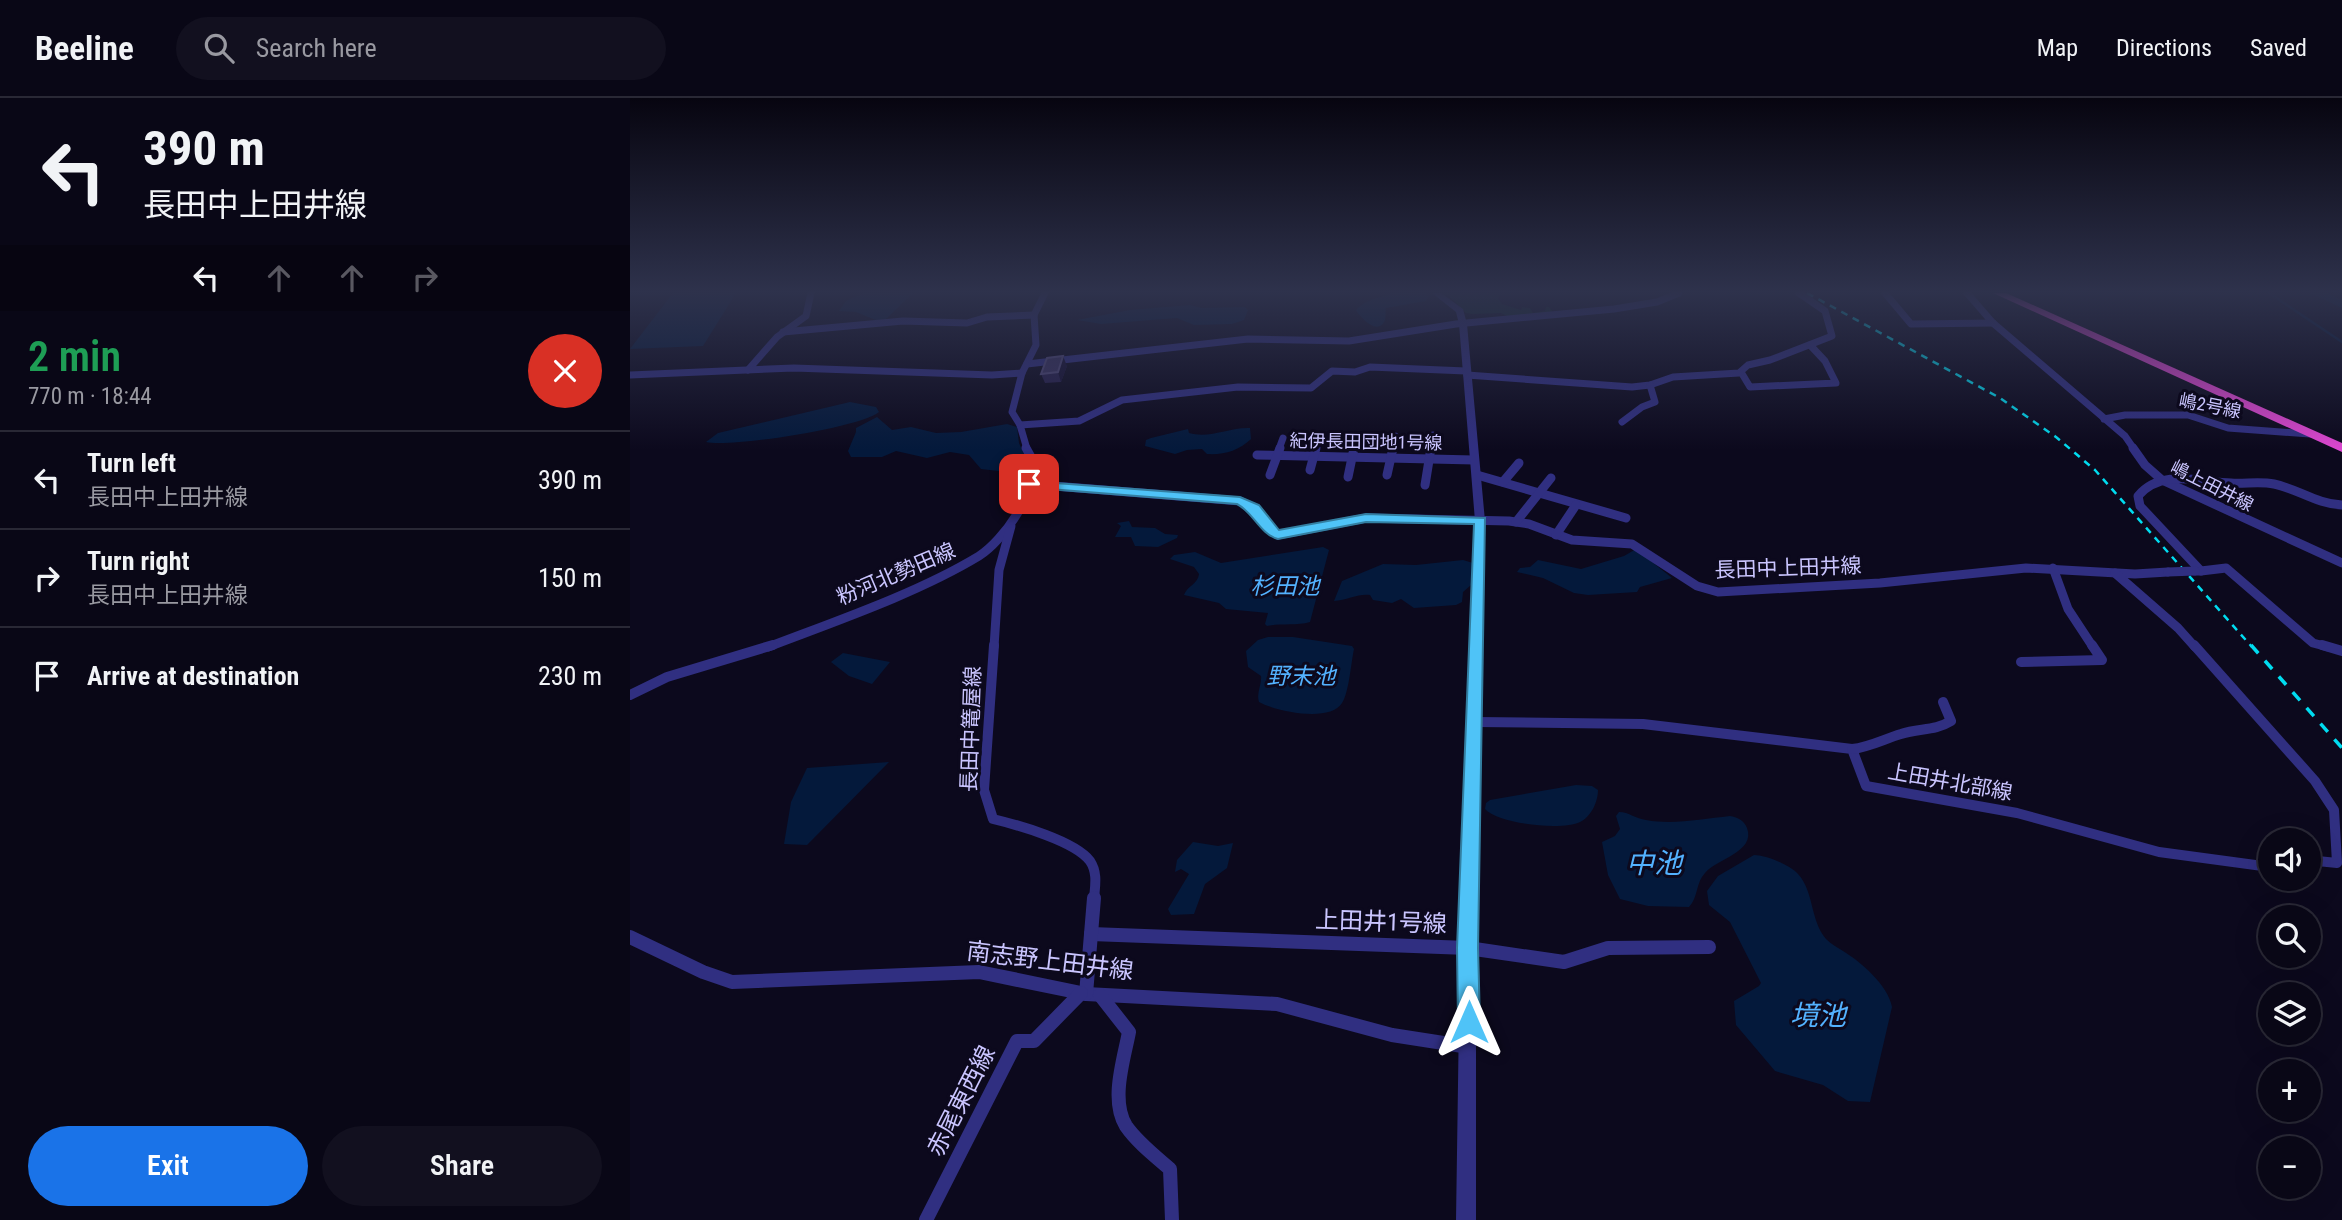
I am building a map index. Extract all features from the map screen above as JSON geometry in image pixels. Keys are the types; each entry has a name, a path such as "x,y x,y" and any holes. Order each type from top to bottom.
{"highway":[{"path":"2114,345 2342,448"}],"street":[{"path":"748,370 771,345"},
{"name":"粉河北勢田線","path":"630,695 667,677 769,647 946,574 981,555 1011,526 1022,507 1029,484 1033,463 1024,444 1020,425 1012,412 1024,369 1036,345"},
{"path":"630,375 805,368 992,375 1195,345"},
{"path":"1464,345 1480,520 1468,948 1466,1220"},
{"path":"1020,425 1079,421 1122,400 1238,387 1311,388 1332,371 1355,372 1370,368 1466,373 1603,386 1650,386 1673,377 1741,372 1748,365 1809,345"},
{"path":"1741,372 1748,386 1836,383 1830,368 1810,345"},
{"name":"嶋上田井線","path":"2019,345 2125,436 2145,465 2162,480 2342,563"},
{"path":"1622,422 1642,407 1655,402 1650,386"},
{"name":"嶋2号線","path":"2104,419 2125,415 2196,415 2228,428 2310,434"},
{"path":"1425,485 1433,435"},
{"path":"1387,475 1395,436"},
{"path":"1269,475 1283,438"},
{"path":"1348,477 1356,439"},
{"path":"1310,470 1317,444"},
{"name":"紀伊長田団地1号線","path":"1257,456 1474,460"},
{"path":"1503,482 1519,463"},
{"path":"1477,475 1626,518"},
{"path":"1516,522 1551,478"},
{"path":"2198,571 2140,506 2140,491 2162,480 2177,478 2274,484 2302,492 2325,504 2342,505"},
{"name":"長田中上田井線","path":"1029,484 1240,500 1254,508 1273,533 1278,535 1366,518 1516,522 1556,535 1591,542 1633,544 1696,586 1718,592 1798,589 2026,568 2115,573 2226,568 2313,643 2342,650"},
{"path":"1556,535 1587,493"},
{"path":"1613,514 1619,505"},
{"name":"長田中篭屋線","path":"1011,526 999,570 984,790 993,819 1008,822 1067,846 1088,858 1096,875 1089,994"},
{"path":"2021,662 2102,660 2068,609 2053,568"},
{"path":"2115,573 2178,628 2291,752 2328,798 2334,810 2337,863 2321,861"},
{"path":"1476,722 1643,724 1852,749 1881,745 1894,736 1943,727 1951,721 1943,702"},
{"name":"上田井北部線","path":"1852,749 1866,786 2017,813 2159,852 2258,865"},
{"name":"上田井1号線","path":"1091,934 1468,948 1564,962 1608,948 1709,947"},
{"name":"南志野上田井線","path":"630,937 703,972 732,982 979,972 1089,994 1277,1004 1392,1035 1469,1047"},
{"path":"1089,994 1121,1018 1129,1032 1119,1100 1120,1114 1126,1126 1170,1169 1172,1220"},
{"name":"赤尾東西線","path":"926,1220 1017,1041 1034,1041 1089,994"}],"water":[{"path":"633,345 703,345 703,346 630,349"},
{"path":"850,402 876,407 879,412 847,424 794,435 740,442 706,442 718,433"},
{"path":"877,417 892,430 911,427 936,433 961,432 1007,424 1017,427 1019,443 1029,465 1007,472 981,469 969,455 950,452 927,458 896,451 882,457 851,457 848,451 856,428"},
{"path":"1250,428 1251,439 1241,447 1225,453 1207,454 1202,449 1175,454 1145,446 1146,440 1151,438 1188,429 1189,433 1204,435"},
{"path":"1129,521 1132,527 1155,528 1165,534 1178,535 1158,547 1135,546 1131,537 1115,537 1121,526 1117,523"},
{"name":"杉田池","path":"1323,547 1329,550 1310,622 1299,624 1267,626 1265,624 1268,613 1226,609 1219,603 1184,595 1199,574 1194,567 1170,559 1174,555 1195,552 1221,563"},
{"path":"1636,549 1672,578 1640,587 1637,592 1588,595 1574,593 1543,578 1517,572 1520,568 1530,567 1538,560 1581,569 1624,556"},
{"path":"1463,560 1473,563 1471,585 1463,592 1462,602 1456,605 1414,608 1401,599 1392,603 1373,600 1370,595 1334,601 1342,581 1383,564 1416,565"},
{"name":"野末池","path":"1268,637 1293,637 1352,646 1354,649 1350,678 1342,703 1336,709 1315,714 1289,712 1259,702 1261,676 1248,667 1246,651 1258,640"},
{"path":"843,653 890,662 872,684 849,676 831,662"},
{"path":"889,762 807,845 784,844 791,802 807,768"},
{"path":"1576,785 1592,786 1598,790 1598,795 1587,817 1571,825 1545,826 1516,822 1503,819 1485,809 1490,800"},
{"name":"中池","path":"1619,812 1642,819 1667,822 1733,816 1744,823 1748,836 1741,849 1705,873 1689,907 1648,906 1620,899 1608,875 1602,842 1615,836 1620,829 1616,816"},
{"path":"1193,842 1218,846 1233,843 1227,868 1205,884 1194,914 1171,915 1168,909 1189,874 1181,869 1175,872 1177,860"},
{"name":"境池","path":"1754,855 1778,861 1798,874 1807,889 1817,923 1826,939 1865,968 1889,999 1892,1007 1870,1102 1848,1101 1823,1085 1775,1071 1736,1025 1734,1001 1761,983 1730,922 1709,905 1707,891 1718,876"}],"building":[{"path":"1063,356 1058,372 1041,374 1047,358"}],"railway":[{"path":"1903,345 2000,398 2056,437 2095,470 2252,647"},
{"path":"2251,645 2342,748"}],"route":[{"path":"1029,484 1240,500 1254,508 1273,533 1278,535 1366,518 1480,520 1480,617 1468,948 1469,1022"}]}
